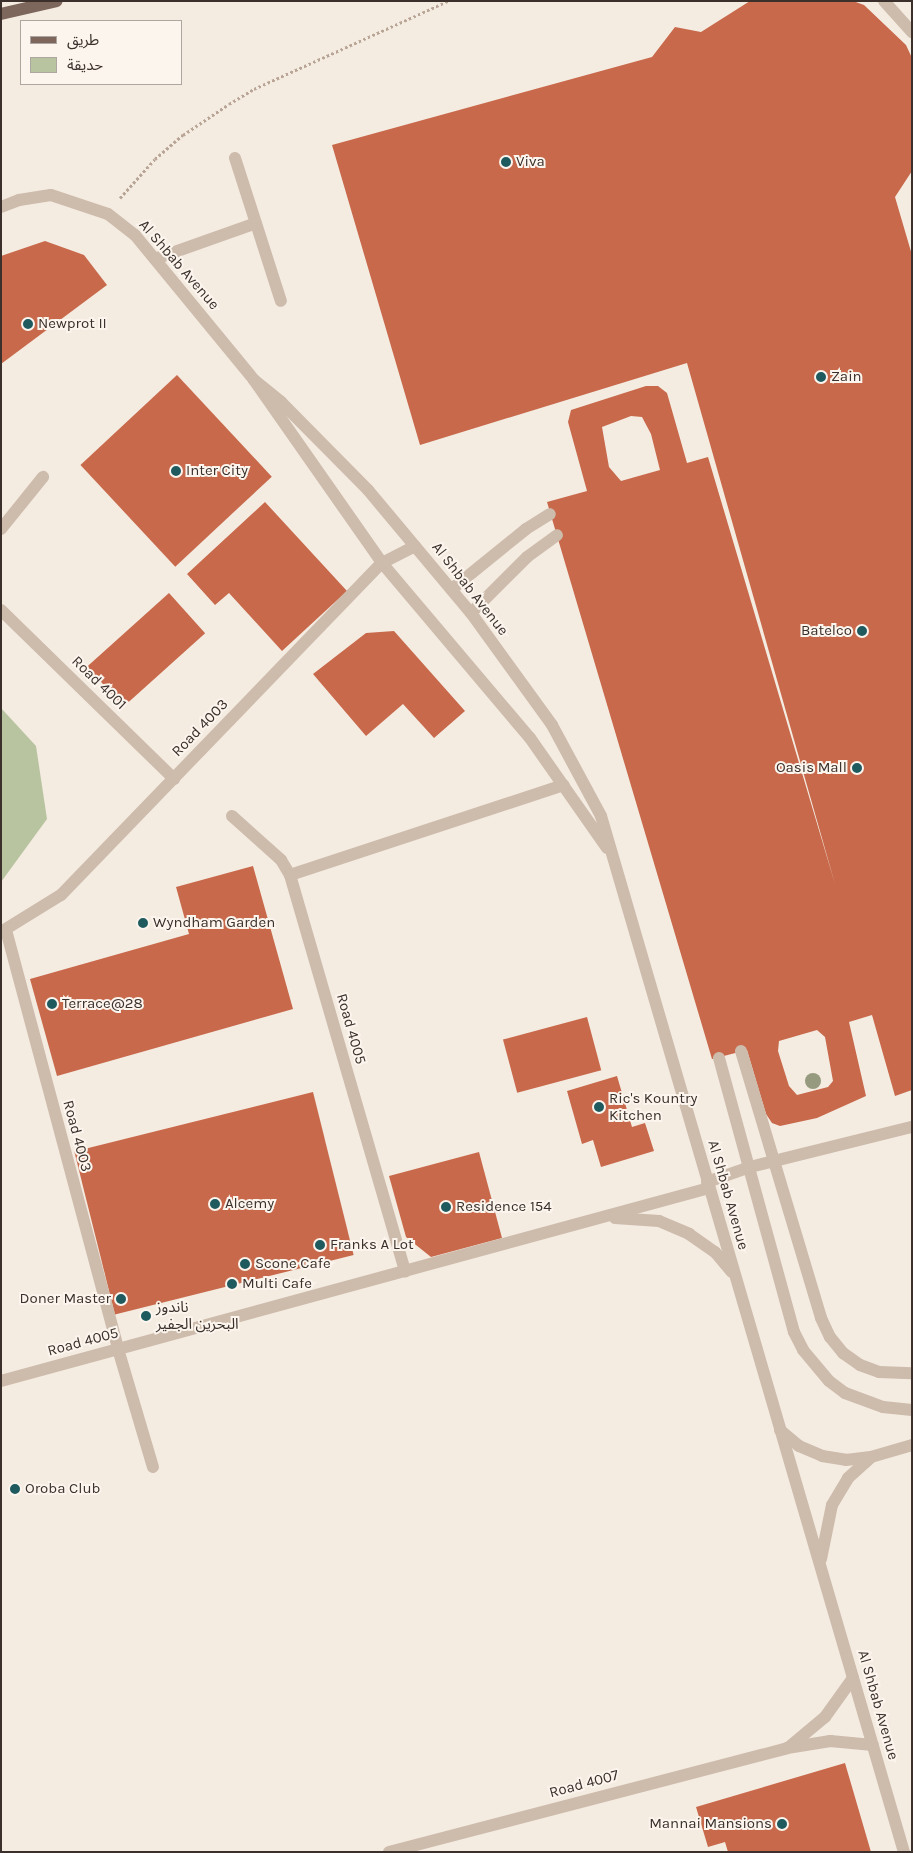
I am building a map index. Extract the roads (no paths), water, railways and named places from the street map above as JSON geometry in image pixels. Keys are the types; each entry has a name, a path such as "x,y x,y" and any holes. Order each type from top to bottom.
{"main road":[{"path":"1,14 57,1"}],"street":[{"path":"884,1 912,32"},
{"path":"235,158 281,301"},
{"name":"Al Shbab Avenue","path":"1,207 20,200 51,195 108,214 135,235 254,380 382,563 530,738 611,854"},
{"path":"155,259 256,223"},
{"name":"Al Shbab Avenue","path":"254,380 282,402 368,490 452,589 552,725 577,767 600,816 904,1852"},
{"path":"1,529 43,477"},
{"path":"452,589 526,529 550,514"},
{"path":"471,613 527,557 557,536"},
{"name":"Road 4003","path":"153,1467 118,1349 3,931 61,895 382,563 415,546"},
{"name":"Road 4001","path":"1,610 174,779"},
{"path":"290,875 564,785"},
{"name":"Road 4005","path":"232,816 281,860 290,875 404,1272"},
{"path":"741,1052 821,1318 830,1337 843,1353 860,1365 879,1372 912,1373"},
{"path":"719,1058 794,1332 803,1350 824,1376 845,1393 883,1407 912,1410"},
{"name":"Road 4005","path":"1,1381 595,1219 708,1185 750,1167 912,1127"},
{"name":"Road 4005","path":"595,1219 627,1217 659,1222 689,1234 715,1252 736,1277"},
{"name":"Al Shbab Avenue","path":"780,1430 799,1446 822,1456 846,1460 871,1457 912,1445"},
{"name":"Al Shbab Avenue","path":"820,1566 823,1535 832,1505 848,1478 871,1457"},
{"name":"Road 4007","path":"787,1748 825,1717 853,1678"},
{"name":"Road 4007","path":"389,1852 406,1850 787,1748 830,1741 873,1745"}],"place":[{"name":"Viva","path":"506,162"},
{"name":"Newprot II","path":"28,324"},
{"name":"Zain","path":"821,377"},
{"name":"Inter City","path":"176,471"},
{"name":"Batelco","path":"862,631"},
{"name":"Oasis Mall","path":"857,768"},
{"name":"Wyndham Garden","path":"143,923"},
{"name":"Terrace@28","path":"52,1004"},
{"name":"Ric's Kountry Kitchen","path":"599,1107"},
{"name":"Alcemy","path":"215,1204"},
{"name":"Residence 154","path":"446,1207"},
{"name":"Franks A Lot","path":"320,1245"},
{"name":"Scone Cafe","path":"245,1264"},
{"name":"Multi Cafe","path":"232,1284"},
{"name":"Doner Master","path":"121,1299"},
{"name":"ناندوز البحرين الجفير","path":"146,1316"},
{"name":"Oroba Club","path":"15,1489"},
{"name":"Mannai Mansions","path":"782,1824"}]}
